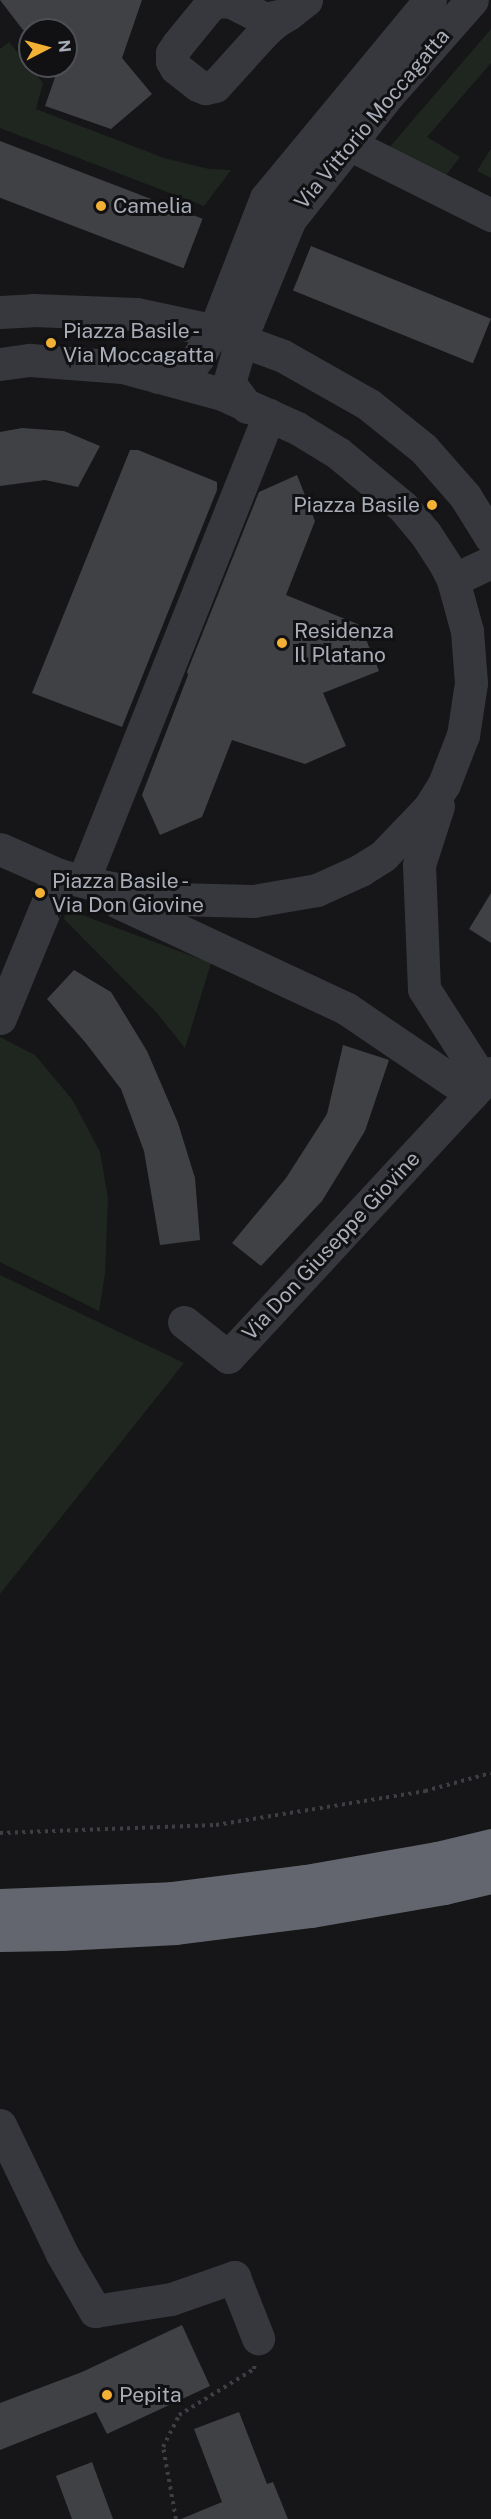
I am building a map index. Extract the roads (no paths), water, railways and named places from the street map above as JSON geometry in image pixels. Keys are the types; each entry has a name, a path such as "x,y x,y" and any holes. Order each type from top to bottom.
{"highway":[{"path":"0,1905 57,1904 194,1895 317,1880 437,1858 491,1845"},
{"path":"0,1935 176,1928 311,1911 444,1888 491,1876"}],"street":[{"name":"Via Vittorio Moccagatta","path":"258,411 229,383 227,335 266,198 430,0"},
{"name":"Via Vittorio Moccagatta","path":"158,377 183,377 199,356 227,335 290,219 305,197 351,145 387,96 472,0"},
{"path":"351,145 491,215"},
{"path":"0,312 124,313 227,335 299,364 388,419 439,464 465,496 491,538"},
{"path":"2,361 30,360 123,367 222,394 338,453 385,490 425,533 453,580 467,631 471,683 463,735 444,784 419,865 424,989 482,1083"},
{"path":"0,1018 71,878 258,411"},
{"path":"453,580 491,562"},
{"path":"71,878 149,895 209,901 253,901 316,890 361,870 383,856 422,817 444,784"},
{"path":"0,849 71,878 235,954 347,1009 482,1083"},
{"name":"Via Don Giuseppe Giovine","path":"184,1322 228,1357 482,1083"},
{"path":"0,2125 62,2254 94,2311 171,2299 234,2277 258,2338"}],"place":[{"name":"Camelia","path":"101,206"},
{"name":"Piazza Basile - Via Moccagatta","path":"51,343"},
{"name":"Piazza Basile","path":"432,505"},
{"name":"Residenza Il Platano","path":"282,643"},
{"name":"Piazza Basile - Via Don Giovine","path":"40,893"},
{"name":"Pepita","path":"107,2395"}]}
